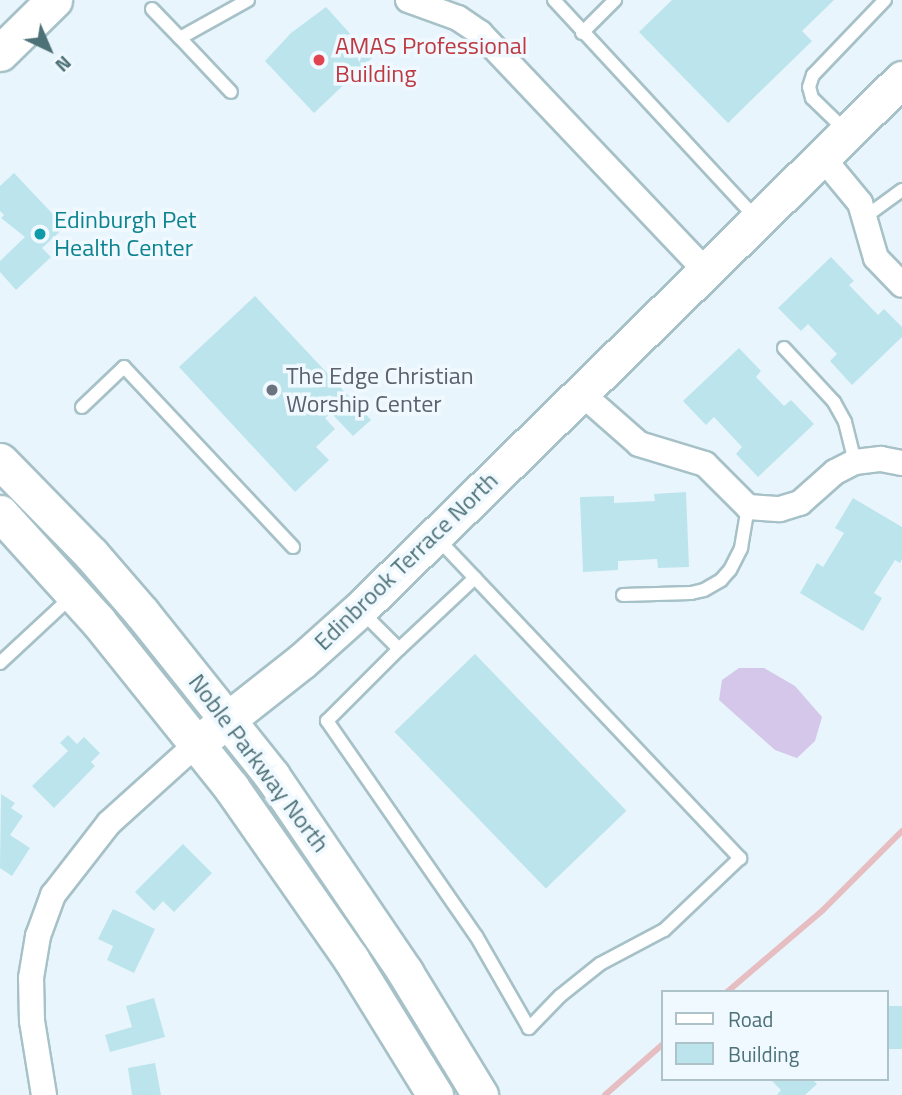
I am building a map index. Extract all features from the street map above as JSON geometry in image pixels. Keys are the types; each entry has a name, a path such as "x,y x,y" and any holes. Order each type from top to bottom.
{"main road":[{"path":"0,53 54,0"},
{"name":"Edinbrook Terrace North","path":"198,743 302,662 360,609 902,79"},
{"name":"Noble Parkway North","path":"0,461 91,554 228,719 362,904 480,1095"},
{"name":"Noble Parkway North","path":"0,513 75,594 198,743 314,904 435,1095"}],"street":[{"path":"416,1 458,18 480,33 705,270"},
{"path":"822,157 852,190 865,217 876,258 902,285"},
{"path":"580,393 639,443 705,464 748,507 780,509 800,503 835,472 855,462 881,459 902,463"},
{"name":"Edinbrook Terrace North","path":"44,1095 32,1021 31,978 38,936 53,895 109,823 198,743"}],"lane":[{"path":"180,38 248,0"},
{"path":"554,0 758,219"},
{"path":"582,33 615,0"},
{"path":"847,133 812,98 808,87 813,75 885,0"},
{"path":"152,9 231,92"},
{"path":"865,217 902,190"},
{"path":"784,348 834,402 845,422 855,462"},
{"path":"82,407 124,367 293,547"},
{"path":"623,595 691,593 704,590 721,580 730,570 741,548 748,507"},
{"path":"434,535 475,578 740,858 664,930 600,964 560,996 529,1028 476,936 327,721 475,578"},
{"path":"0,663 75,594"},
{"path":"360,609 399,649"}],"shaded area":[{"path":"739,668 764,668 795,686 822,717 815,741 797,758 775,750 719,700 722,680"}],"building":[{"path":"672,0 834,0 802,31 812,41 728,123 639,32"},
{"name":"AMAS Professional Building","path":"326,7 372,58 314,113 265,61 291,33"},
{"name":"Edinburgh Pet Health Center","path":"14,173 65,227 42,248 51,257 16,290 0,272 0,261 25,237 1,218 4,215 0,211 0,186"},
{"path":"831,257 854,281 849,285 878,315 884,309 902,327 902,337 852,385 830,361 837,354 808,324 801,331 778,308"},
{"name":"The Edge Christian Worship Center","path":"255,296 371,420 353,436 331,413 325,418 335,429 316,447 329,460 295,492 179,367"},
{"path":"739,348 761,371 756,377 784,406 791,400 814,424 758,477 736,454 742,447 714,417 706,425 683,401"},
{"path":"686,492 689,567 658,568 657,559 618,561 618,570 583,572 580,497 614,496 614,503 655,501 654,494"},
{"path":"853,498 902,527 902,559 900,563 895,560 874,593 882,598 863,631 800,593 817,563 823,567 844,533 835,528"},
{"path":"475,654 626,811 546,889 394,732"},
{"path":"68,735 77,744 84,737 100,753 91,762 95,766 54,808 32,786 68,751 60,743"},
{"path":"1,794 15,803 11,808 23,816 10,835 30,848 12,876 0,868"},
{"path":"183,844 212,873 174,912 163,901 154,911 135,892"},
{"path":"113,909 155,929 134,973 107,960 113,946 98,939"},
{"path":"154,998 165,1037 110,1052 105,1035 132,1027 126,1006"},
{"path":"888,1006 902,1006 902,1049 888,1049"},
{"path":"155,1063 161,1095 132,1095 128,1068"},
{"path":"772,1081 814,1081 817,1084 805,1095 777,1095 781,1090"}],"waterway":[{"path":"729,990 823,910 902,831"},
{"path":"605,1095 660,1047"}],"place":[{"name":"AMAS Professional Building","path":"319,60"},
{"name":"Edinburgh Pet Health Center","path":"40,234"},
{"name":"The Edge Christian Worship Center","path":"272,390"}]}
